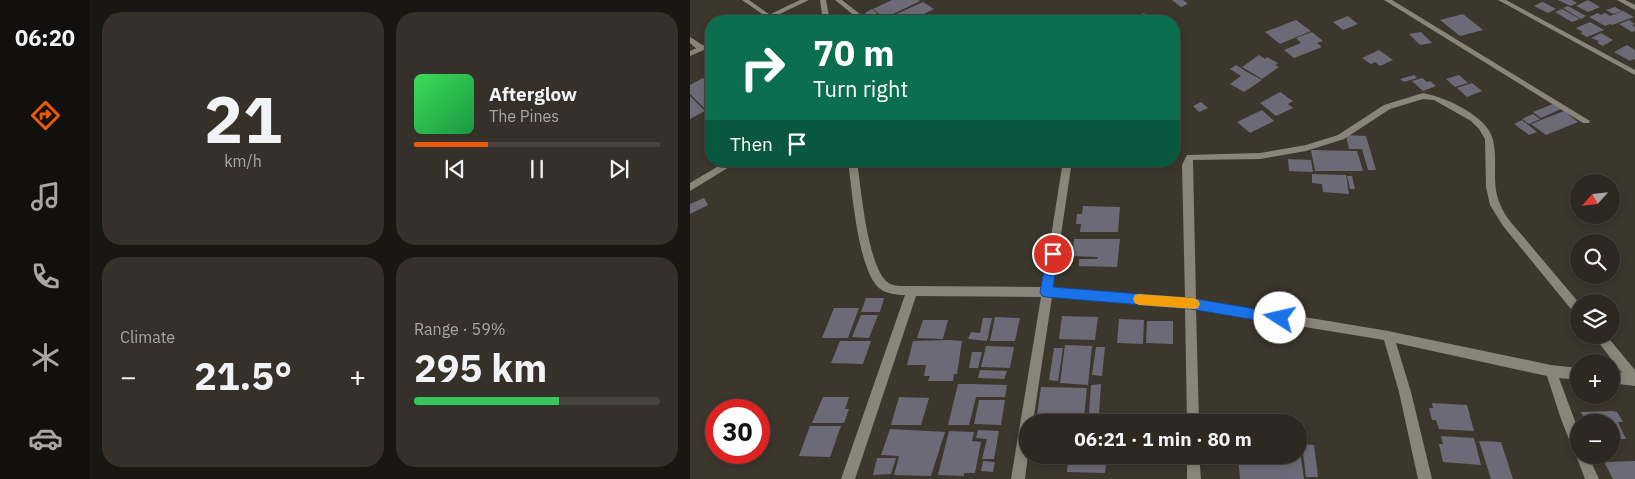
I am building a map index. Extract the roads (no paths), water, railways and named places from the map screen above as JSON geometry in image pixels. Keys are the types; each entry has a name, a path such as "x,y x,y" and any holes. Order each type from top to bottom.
{"street":[{"path":"774,15 806,0"},
{"path":"823,0 826,15"},
{"path":"838,0 857,15"},
{"path":"1387,0 1586,121"},
{"path":"1501,0 1635,74"},
{"path":"1620,0 1635,8"},
{"path":"690,39 701,48"},
{"path":"690,54 705,46"},
{"path":"1193,414 1187,165 1190,157 1260,156 1288,152 1341,136 1387,107 1414,98 1429,96 1436,98 1474,120 1486,132 1489,139 1491,188 1495,205 1506,223 1570,300"},
{"path":"690,187 725,167"},
{"path":"853,167 873,270 877,278 886,287 912,291 1046,292 1190,303 1388,336 1551,371 1570,373"},
{"path":"1018,479 1067,167"},
{"path":"848,479 912,291"},
{"path":"1388,336 1405,392 1425,479"},
{"path":"1606,344 1635,379"},
{"path":"1551,371 1570,426"},
{"path":"1620,378 1635,379"},
{"path":"1193,464 1194,479"},
{"path":"1586,464 1592,479"}],"lane":[{"path":"745,0 767,15"}]}
